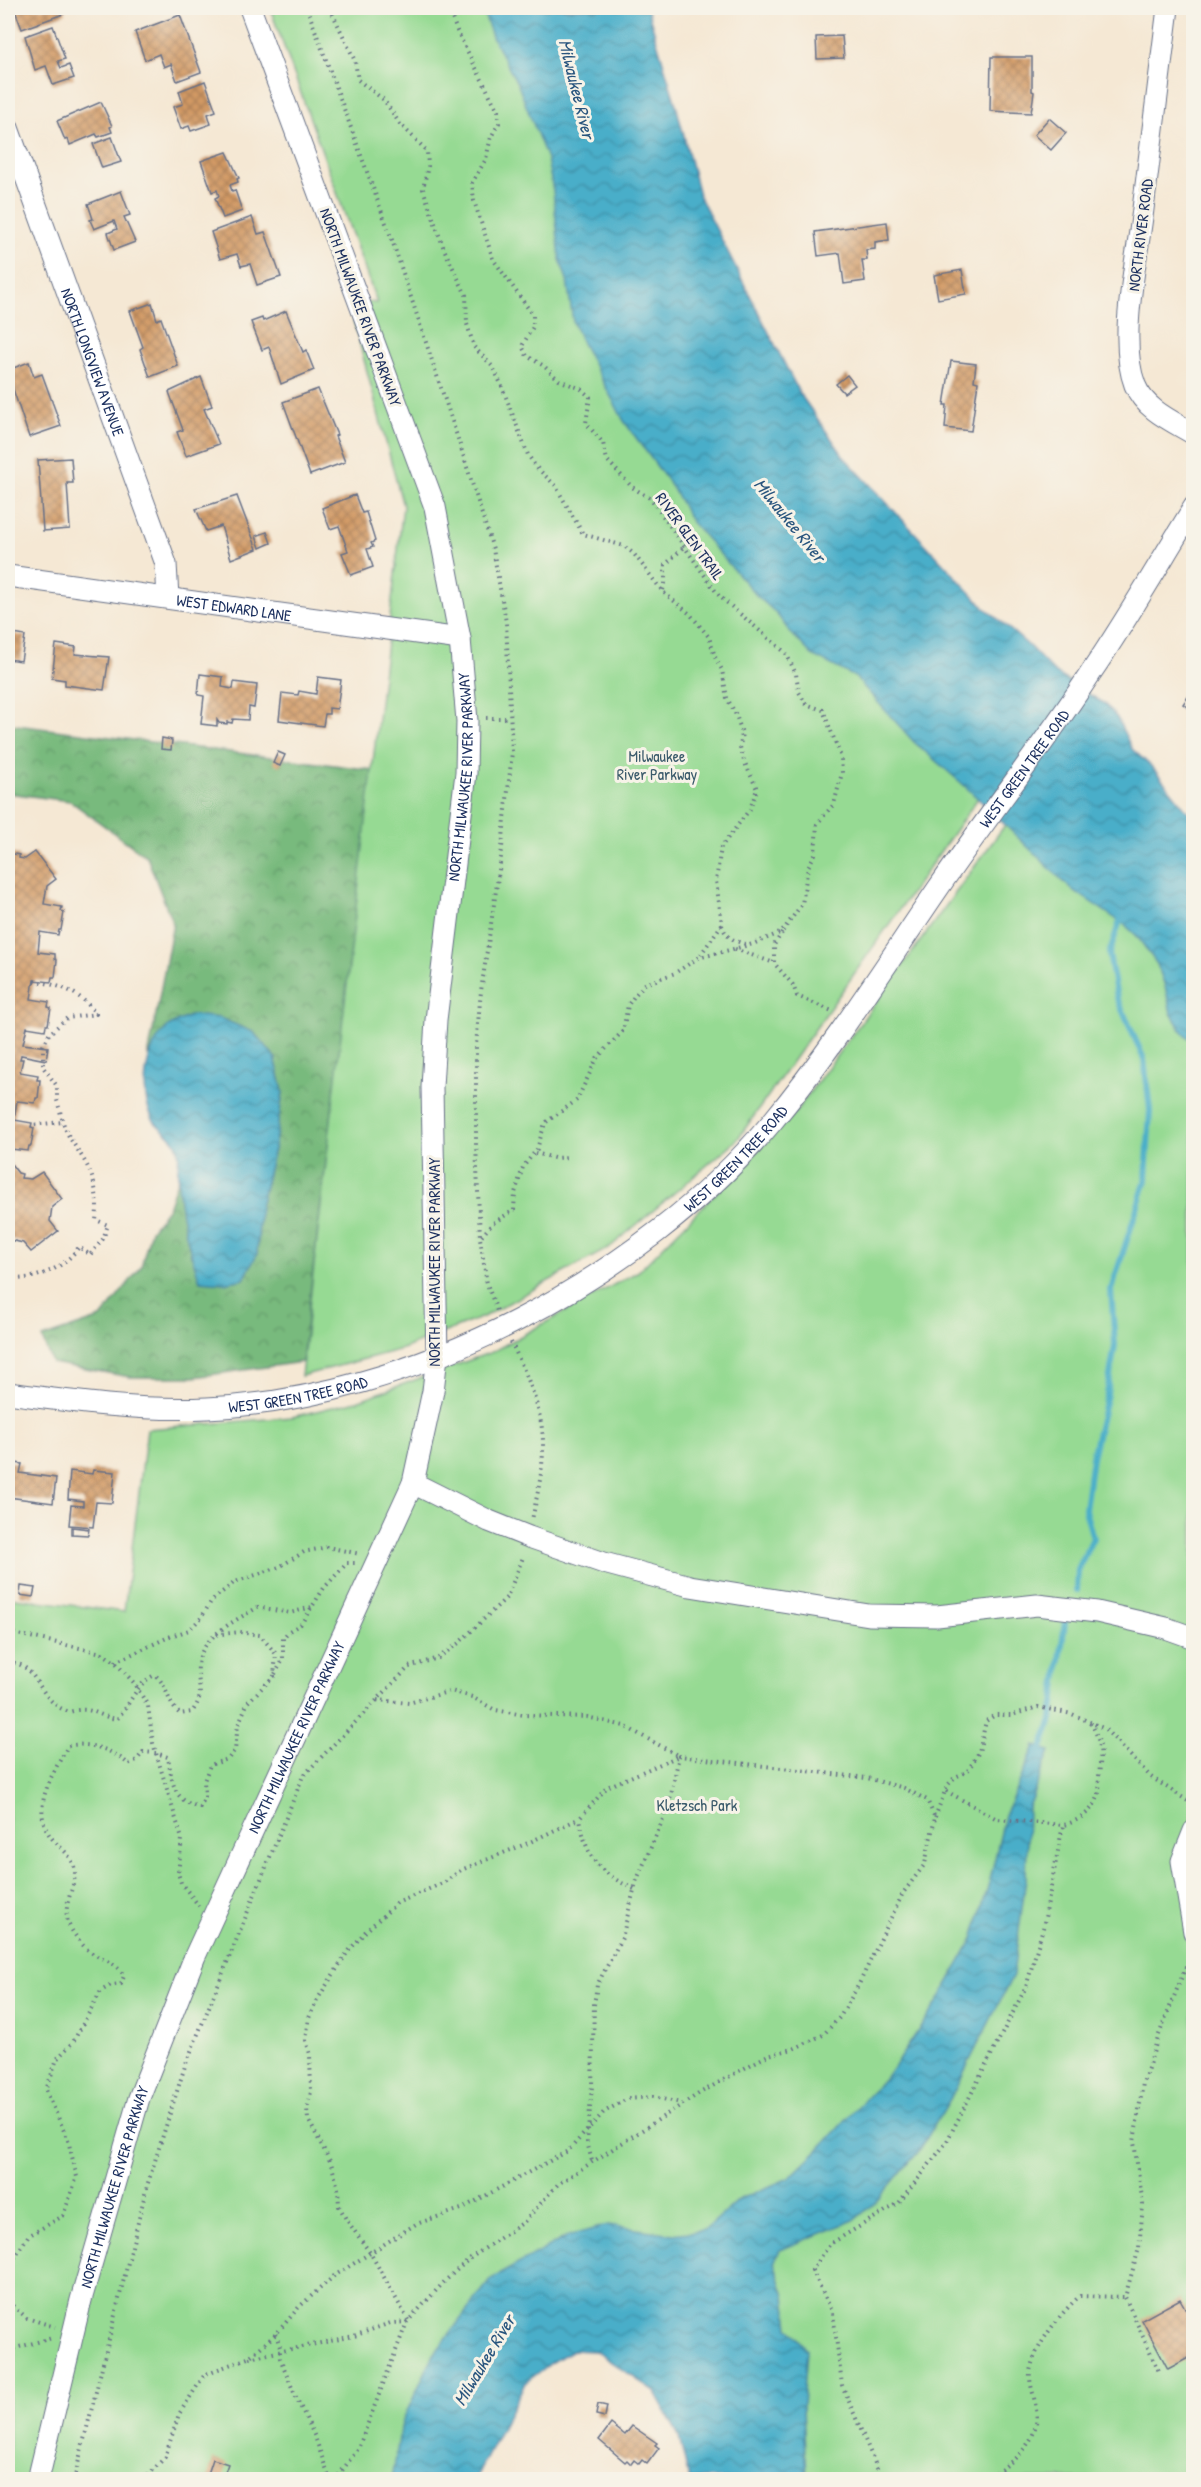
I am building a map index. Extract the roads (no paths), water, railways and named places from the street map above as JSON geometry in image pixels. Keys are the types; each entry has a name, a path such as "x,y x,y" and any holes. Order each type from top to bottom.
{"street":[{"name":"NORTH MILWAUKEE RIVER PARKWAY","path":"38,2480 73,2332 139,2098 195,1956 413,1483 433,1391 437,1356 432,1087 436,1020 466,773 467,721 460,639 435,507 250,8"},
{"name":"NORTH RIVER ROAD","path":"1168,8 1131,305 1128,354 1136,387 1145,401 1152,408 1194,434"},
{"name":"NORTH LONGVIEW AVENUE","path":"8,128 166,564 168,597"},
{"name":"WEST GREEN TREE ROAD","path":"8,1393 129,1408 212,1408 287,1399 378,1377 505,1328 602,1270 666,1224 714,1182 770,1124 814,1067 970,842 1092,672 1194,507"},
{"name":"WEST EDWARD LANE","path":"8,576 460,639"},
{"path":"413,1483 489,1521 529,1537 604,1563 690,1586 869,1615 937,1616 1037,1605 1097,1612 1166,1628 1194,1638"},
{"path":"1194,1831 1182,1861 1194,1932"}],"water":[{"name":"Milwaukee River","path":"482,8 647,8 676,105 699,195 800,394 845,458 984,607 1028,645 1054,672 1105,704 1117,718 1132,749 1152,767 1193,818 1193,1042 1183,1033 1171,1013 1157,964 1137,936 1125,925 1070,888 966,787 914,742 855,677 812,655 691,521 672,487 624,421 573,322 567,280 560,259 553,190 547,159 518,85 493,39"},
{"path":"192,1015 220,1018 253,1032 275,1057 283,1092 274,1149 260,1206 257,1254 244,1279 224,1283 200,1281 182,1216 177,1145 155,1122 146,1100 146,1073 153,1047 167,1028"},
{"name":"Milwaukee River","path":"1035,1746 1050,1751 1028,1807 1026,1878 1013,1975 952,2096 919,2151 874,2204 854,2220 780,2250 774,2262 785,2296 789,2327 807,2349 803,2406 806,2479 689,2479 679,2436 655,2392 595,2351 572,2350 525,2383 475,2479 392,2479 402,2422 433,2356 491,2279 568,2236 608,2225 673,2234 705,2230 740,2199 789,2178 891,2071 937,2003 973,1939 1005,1815"}],"waterway":[{"path":"1077,1590 1078,1569 1093,1538 1085,1510 1092,1457 1107,1394 1115,1345 1111,1290 1146,1180 1150,1110 1144,1059 1117,998 1109,954 1122,915"},
{"path":"1042,1748 1052,1719 1065,1622"}],"park label":[{"name":"Milwaukee River Parkway","path":"657,765"},
{"name":"Kletzsch Park","path":"697,1805"}]}
